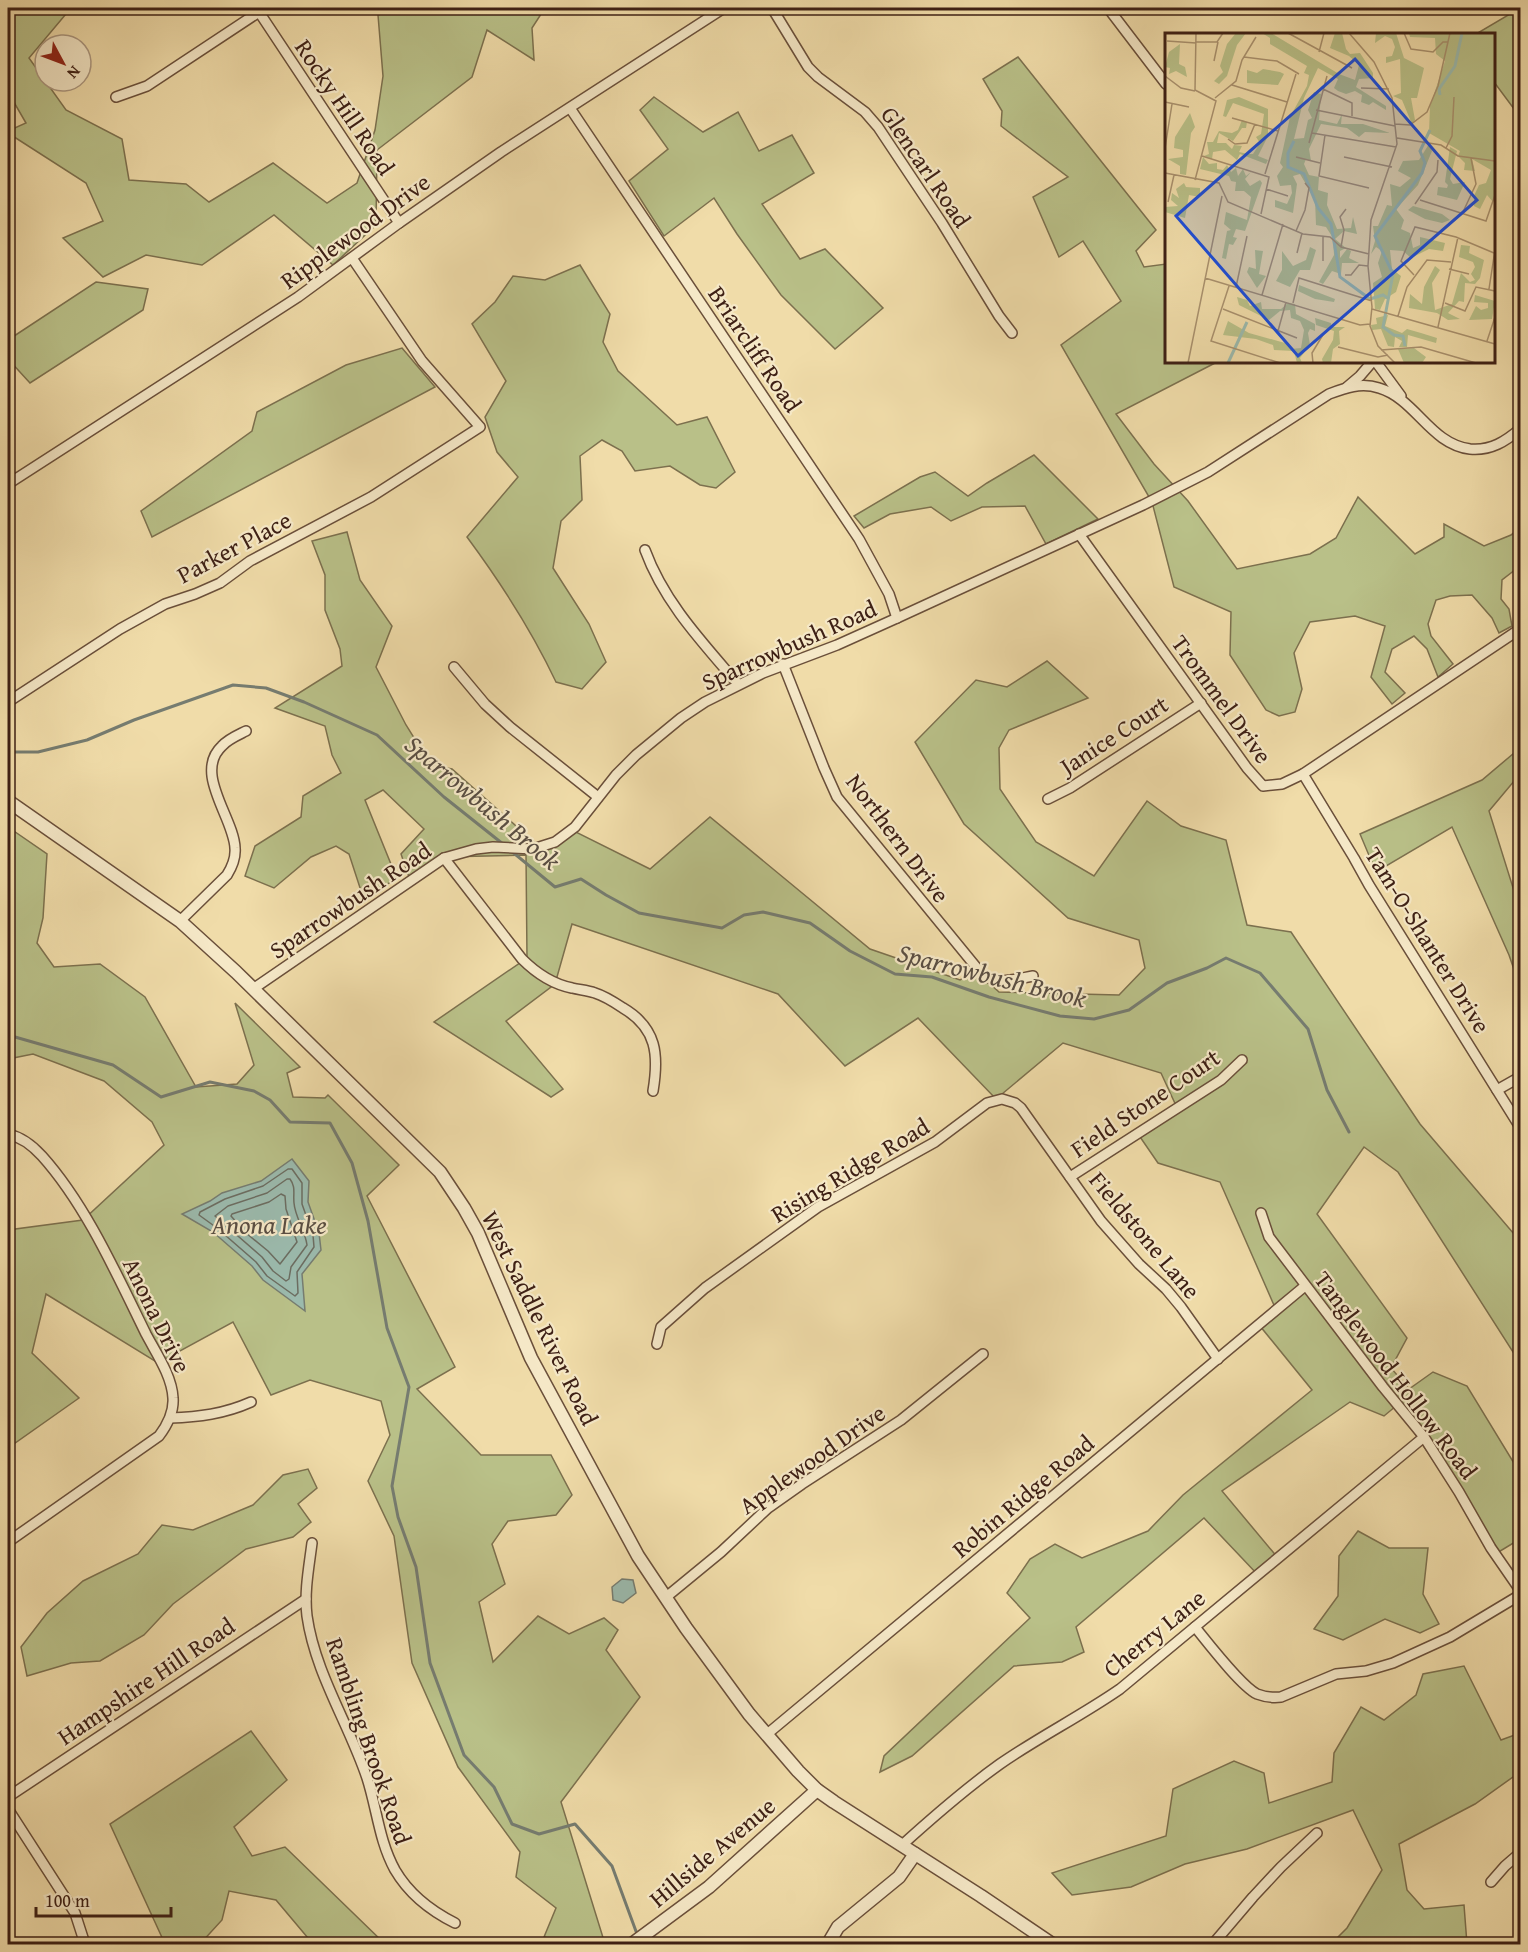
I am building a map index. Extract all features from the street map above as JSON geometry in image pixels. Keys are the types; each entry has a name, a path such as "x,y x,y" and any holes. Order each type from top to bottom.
{"street":[{"name":"Ripplewood Drive","path":"8,484 298,297 399,223 724,8"},
{"name":"Glencarl Road","path":"772,8 808,66 818,77 865,112 878,126 1012,333"},
{"path":"1108,8 1165,81"},
{"path":"116,97 147,86 262,10"},
{"name":"Rocky Hill Road","path":"262,10 399,223"},
{"name":"Briarcliff Road","path":"570,108 859,539 889,594 897,618"},
{"name":"Parker Place","path":"8,702 120,629 165,604 220,583 260,555 371,497 480,427 422,361 352,258"},
{"name":"Sparrowbush Road","path":"253,989 444,858 476,849 499,847 533,849 544,847 563,837 575,827 616,775 658,736 705,702 738,684 783,664 837,645 1143,505 1208,472 1310,404 1347,387 1373,363"},
{"path":"1375,363 1407,403"},
{"name":"Sparrowbush Road","path":"1347,387 1367,385 1393,393 1407,403 1443,439 1463,448 1486,448 1498,445 1521,429"},
{"name":"Trommel Drive","path":"1079,534 1247,768 1263,786 1282,784 1303,774 1521,628"},
{"path":"645,550 669,600 738,684"},
{"name":"Northern Drive","path":"783,664 837,797 862,830 981,974 994,981 1002,982 1034,976"},
{"path":"454,668 485,704 510,727 598,797"},
{"name":"Janice Court","path":"1048,799 1070,788 1201,703"},
{"path":"180,921 227,875 232,867 235,858 234,840 213,785 213,764 220,747 246,731"},
{"name":"Tam-O-Shanter Drive","path":"1303,774 1369,885 1521,1127"},
{"name":"West Saddle River Road","path":"8,801 180,921 253,989 440,1173 452,1189 484,1245 531,1358 620,1524 665,1598 727,1686 766,1735 817,1790 1052,1944"},
{"path":"444,858 531,968 556,983 598,994 634,1014 651,1037 655,1049 656,1072 653,1091"},
{"name":"Field Stone Court","path":"1070,1177 1221,1080 1242,1060"},
{"path":"1497,1090 1521,1077"},
{"name":"Rising Ridge Road","path":"657,1344 661,1327 705,1288 818,1207 935,1142 987,1103 1002,1099 1015,1103 1021,1108"},
{"name":"Fieldstone Lane","path":"1021,1108 1101,1221 1181,1307 1218,1359"},
{"name":"Anona Drive","path":"8,1134 23,1139 42,1156 73,1197 127,1295 171,1386 173,1407 170,1418"},
{"name":"Tanglewood Hollow Road","path":"1261,1213 1269,1236 1305,1286 1424,1437 1460,1492 1491,1548 1521,1590"},
{"name":"Robin Ridge Road","path":"766,1735 1305,1286"},
{"name":"Applewood Drive","path":"665,1598 721,1552 768,1508 801,1484 901,1420 983,1354"},
{"path":"8,1542 150,1443 159,1436 170,1418 220,1414 251,1402"},
{"name":"Cherry Lane","path":"901,1846 959,1794 1001,1763 1102,1702 1424,1437"},
{"name":"Rambling Brook Road","path":"312,1543 306,1599 310,1630 320,1663 367,1779 387,1855 396,1872 417,1898 430,1909 455,1923"},
{"path":"1195,1627 1249,1688 1265,1697 1281,1697 1336,1674 1366,1671 1394,1663 1450,1637 1521,1595"},
{"name":"Hampshire Hill Road","path":"8,1797 306,1599"},
{"name":"Hillside Avenue","path":"633,1944 709,1887 817,1790"},
{"path":"8,1809 71,1906 81,1927 85,1944"},
{"path":"1213,1944 1266,1882 1317,1833"},
{"path":"1491,1882 1521,1853"},
{"path":"828,1944 838,1926 899,1877 915,1854"}],"green space":[{"path":"8,8 71,8 50,33 33,33 33,53 29,58 33,64 33,93 54,93 66,110 122,139 129,180 186,184 209,202 273,163 327,203 357,183 375,130 383,76 378,15 395,8 545,8 532,28 534,60 487,30 472,77 377,150 376,225 333,265 274,215 202,265 146,255 103,277 63,238 103,221 86,183 8,133 26,123 8,92"},
{"path":"1520,8 1520,117 1495,83 1495,33 1478,33"},
{"path":"1018,57 1156,230 1136,251 1144,267 1165,264 1165,363 1215,363 1116,414 1154,464 1188,501 1237,569 1310,554 1336,538 1358,497 1415,554 1444,537 1444,524 1484,546 1511,535 1520,527 1520,566 1502,580 1501,599 1509,609 1512,626 1499,633 1492,618 1472,595 1450,596 1436,600 1428,624 1431,636 1453,664 1438,677 1427,649 1414,636 1392,649 1385,672 1405,693 1392,704 1371,677 1385,626 1355,616 1310,622 1294,653 1302,689 1295,712 1279,716 1266,710 1230,655 1231,612 1174,587 1152,502 1061,345 1121,301 1083,241 1059,257 1033,197 1068,177 1001,126 1002,111 983,79"},
{"path":"654,97 703,132 738,112 759,151 792,135 814,173 762,204 800,259 825,249 883,308 835,349 781,295 714,198 664,236 629,181 668,149 640,110"},
{"path":"580,265 610,314 603,342 618,371 677,425 707,417 735,472 716,488 700,485 670,466 635,471 622,451 602,440 580,456 582,500 561,521 553,568 589,624 606,662 582,689 556,682 515,608 467,537 518,477 497,452 485,417 506,381 472,324 495,302 513,276 545,280"},
{"path":"96,282 148,289 143,310 30,383 8,359 8,340"},
{"path":"402,348 435,387 152,537 141,511 252,431 257,412 346,365"},
{"path":"1034,455 1098,519 1046,544 1025,506 982,507 951,521 931,507 890,514 864,528 854,516 920,477 935,472 968,496"},
{"path":"347,532 360,580 392,626 376,667 406,725 431,765 452,769 543,850 572,830 650,869 710,817 870,949 960,980 976,971 999,992 1119,995 1145,968 1139,940 1068,918 964,824 915,742 976,680 1007,687 1047,661 1088,698 1009,730 999,748 1000,789 1036,842 1094,876 1147,801 1181,826 1226,840 1247,925 1291,932 1420,1124 1520,1241 1520,1363 1398,1172 1364,1147 1317,1214 1407,1338 1391,1368 1409,1389 1433,1372 1467,1386 1520,1473 1520,1539 1497,1553 1396,1406 1384,1416 1350,1402 1222,1491 1278,1558 1258,1575 1204,1518 1076,1627 1084,1652 1062,1662 1014,1666 912,1756 880,1772 884,1756 1030,1618 1007,1593 1030,1559 1055,1544 1082,1558 1148,1531 1183,1495 1312,1390 1260,1326 1277,1312 1220,1182 1158,1163 1138,1134 1178,1110 1161,1073 1063,1043 996,1099 918,1018 845,1066 778,994 572,924 555,984 506,1021 563,1089 551,1097 434,1022 527,958 526,855 441,857 410,880 401,854 424,829 383,790 365,800 397,879 363,897 349,854 336,846 311,857 274,888 245,876 255,846 301,817 303,796 341,773 332,755 325,726 275,708 342,666 340,649 325,610 325,575 312,541"},
{"path":"1520,748 1520,774 1489,811 1520,910 1520,987 1509,955 1452,827 1376,872 1360,834 1482,780"},
{"path":"8,827 47,854 43,918 37,943 54,967 100,964 145,997 196,1087 237,1084 254,1065 235,1003 300,1067 287,1073 293,1097 325,1098 328,1095 399,1165 367,1196 455,1367 417,1389 481,1455 551,1455 572,1495 556,1515 508,1521 492,1544 505,1584 479,1602 493,1662 538,1616 569,1634 604,1618 618,1630 606,1650 640,1697 561,1802 605,1944 571,1944 544,1937 556,1908 516,1877 520,1852 458,1767 412,1663 394,1536 368,1481 390,1435 381,1401 310,1380 271,1395 233,1322 158,1363 46,1294 32,1353 79,1398 8,1448 8,1230 83,1220 164,1145 152,1122 104,1081 33,1054 8,1059"},
{"path":"308,1469 317,1488 298,1504 311,1522 293,1537 246,1549 173,1604 144,1635 100,1661 71,1663 27,1676 21,1647 47,1613 83,1581 138,1554 162,1525 193,1530 253,1505 283,1475"},
{"path":"1358,1531 1389,1548 1428,1548 1423,1594 1439,1624 1420,1633 1385,1619 1343,1640 1314,1629 1338,1596 1339,1556"},
{"path":"1464,1666 1501,1740 1520,1733 1520,1772 1475,1804 1399,1844 1407,1890 1424,1909 1464,1905 1467,1944 1331,1944 1347,1928 1382,1870 1353,1810 1247,1849 1185,1864 1131,1887 1072,1895 1052,1873 1166,1836 1173,1789 1234,1761 1264,1773 1269,1803 1332,1782 1334,1753 1361,1707 1384,1720 1416,1695 1423,1674"},
{"path":"251,1731 287,1780 234,1827 252,1856 285,1847 385,1944 313,1944 276,1900 229,1891 222,1920 200,1944 165,1944 110,1824"}],"water":[{"name":"Anona Lake","path":"292,1159 309,1181 308,1202 319,1233 321,1250 302,1274 305,1311 263,1280 252,1266 213,1232 182,1214 222,1193 261,1181"},
{"path":"622,1579 633,1580 636,1593 623,1603 613,1600 612,1587"}],"waterway":[{"name":"Sparrowbush Brook","path":"8,752 38,752 87,740 134,720 233,685 266,688 304,702 377,735 444,797 503,844"},
{"name":"Sparrowbush Brook","path":"510,850 555,887 581,879 639,913 722,928 744,915 763,912 810,923 850,951 895,974 932,977 989,997 1060,1016 1094,1019 1129,1010 1167,983 1226,958 1260,973 1308,1029 1327,1090 1349,1132"},
{"path":"8,1035 113,1065 161,1097 210,1082 254,1091 270,1100 290,1122 330,1123 352,1163 368,1221 387,1328 409,1387 392,1486 398,1517 416,1567 430,1663 464,1755 494,1787 512,1824 539,1834 575,1824 612,1866 637,1934"}]}
